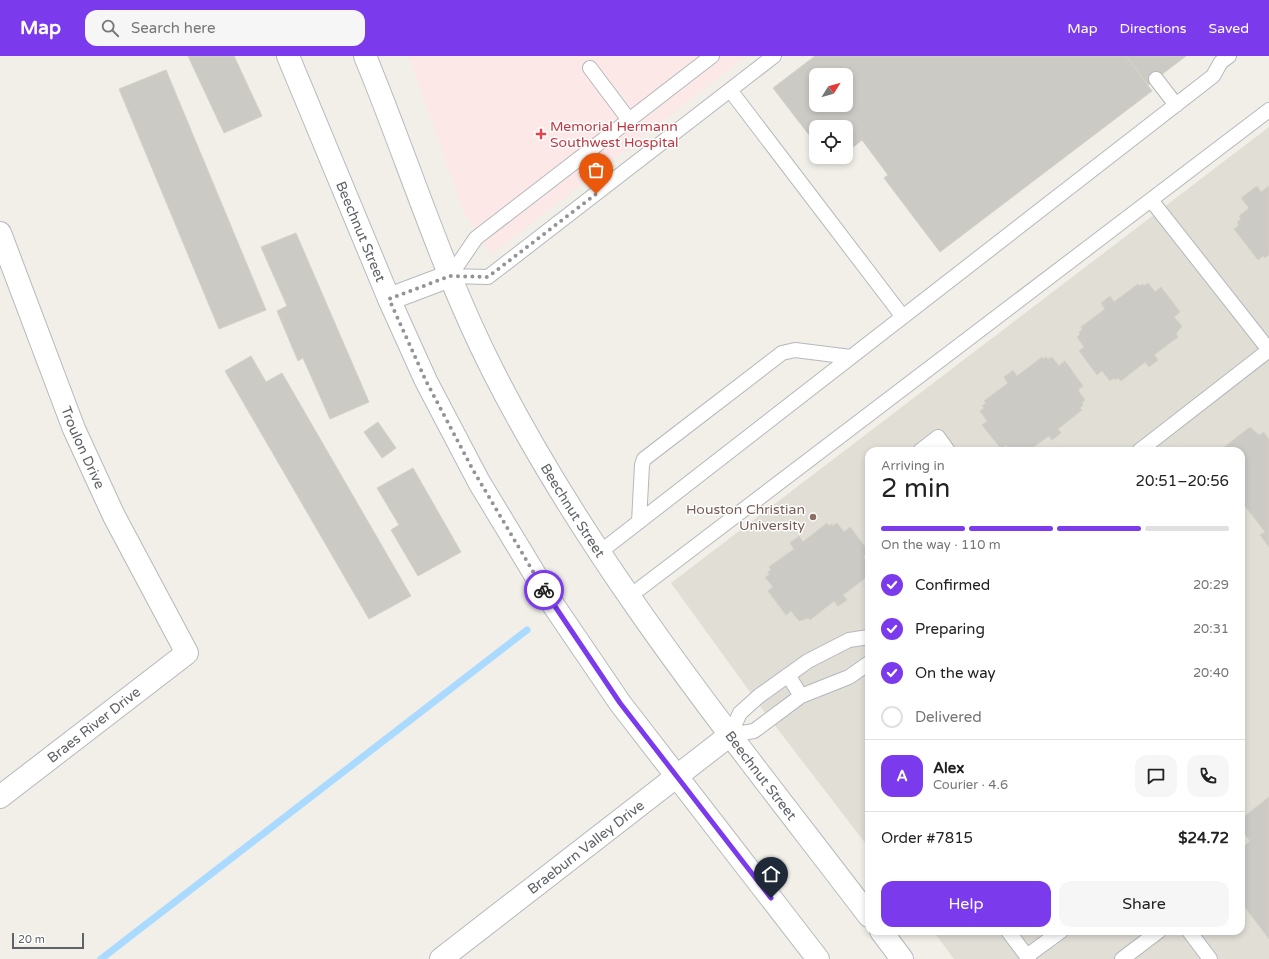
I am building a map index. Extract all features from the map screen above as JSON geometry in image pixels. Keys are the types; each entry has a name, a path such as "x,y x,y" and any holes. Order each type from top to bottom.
{"main road":[{"name":"Beechnut Street","path":"288,56 389,299 426,381 480,482 546,593 620,703 818,959"},
{"name":"Beechnut Street","path":"365,56 450,276 495,375 558,488 630,596 730,735 865,911"},
{"name":"Troulon Drive","path":"0,233 74,429 114,516 187,652"},
{"path":"389,299 450,276"},
{"name":"Braes River Drive","path":"0,797 187,652"},
{"name":"Braeburn Valley Drive","path":"441,959 730,735"},
{"path":"884,935 902,959"}],"lane":[{"path":"450,276 476,238 712,56"},
{"path":"450,276 488,277 774,56"},
{"path":"600,552 1213,76 1221,62 1230,56"},
{"path":"590,68 629,120"},
{"path":"1156,79 1176,105"},
{"path":"730,90 903,317"},
{"path":"630,596 1269,110"},
{"path":"1144,447 1269,350 1151,200"},
{"path":"639,522 642,465 644,459 782,353 795,350 851,357"},
{"path":"925,447 938,437 945,447"},
{"path":"730,735 740,713 788,675 830,648 849,640 865,638"},
{"path":"730,735 754,731 801,696 849,677 865,666"},
{"path":"788,675 801,696"},
{"path":"1011,935 1028,958 1055,935"},
{"path":"1122,959 1154,935"},
{"path":"1192,935 1210,959"}],"shaded area":[{"name":"Memorial Hermann Southwest Hospital","path":"409,56 746,56 492,254 464,213"},
{"name":"Houston Christian University","path":"1269,127 1269,959 954,959 936,935 1245,935 1245,447 865,447 865,843 763,710 671,583"}],"building":[{"path":"188,56 234,56 262,116 224,133"},
{"path":"815,56 1126,56 1152,91 940,252 884,178 888,175 862,140 853,147 853,120 809,120 809,135 773,88"},
{"path":"1126,56 1186,56 1148,85"},
{"path":"166,70 266,310 219,329 119,89"},
{"path":"1257,186 1261,192 1269,186 1269,255 1265,258 1263,256 1258,260 1234,229 1239,225 1237,222 1241,219 1239,216 1249,208 1241,198"},
{"path":"296,233 369,402 330,419 303,358 298,361 277,311 287,306 261,247"},
{"path":"1148,283 1155,292 1161,287 1180,312 1174,317 1182,326 1176,334 1178,337 1154,355 1158,360 1149,367 1145,362 1121,381 1118,378 1115,380 1114,378 1110,381 1102,371 1097,375 1079,351 1084,347 1077,337 1080,334 1079,332 1082,330 1081,327 1105,309 1101,303 1110,296 1114,302 1138,284 1140,286 1143,284 1144,286"},
{"path":"251,356 266,382 282,373 411,596 369,619 225,371"},
{"path":"1042,357 1043,359 1046,357 1048,359 1052,357 1059,366 1065,361 1083,386 1078,390 1085,400 1080,408 1082,410 1058,429 1061,433 1052,440 1049,436 1034,447 1007,447 1006,445 999,447 982,425 987,421 980,411 984,408 982,406 986,403 984,401 1008,383 1004,377 1013,370 1017,376"},
{"path":"378,422 396,448 382,458 364,432"},
{"path":"1250,427 1259,435 1264,432 1269,440 1269,547 1260,535 1265,532 1245,506 1245,447 1224,447"},
{"path":"413,468 461,552 418,576 391,530 399,525 377,488"},
{"path":"827,523 829,526 832,524 833,526 837,523 844,532 850,527 865,547 865,555 863,557 865,559 865,578 843,595 847,600 838,606 834,601 810,620 808,618 799,621 791,611 786,615 768,591 773,587 765,577 769,575 768,572 771,570 769,567 794,549 790,543 799,536 803,542"},
{"path":"1269,797 1269,939 1245,907 1245,845 1250,841 1245,834 1245,816"}],"waterway":[{"path":"101,959 527,630"}],"way so far":[{"path":"544,590 473,470 426,381 389,299 450,276 488,277 596,194"}],"place":[{"name":"Memorial Hermann Southwest Hospital","path":"541,134"},
{"name":"Houston Christian University","path":"813,517"}],"route":[{"path":"544,590 620,703 771,898"}]}
